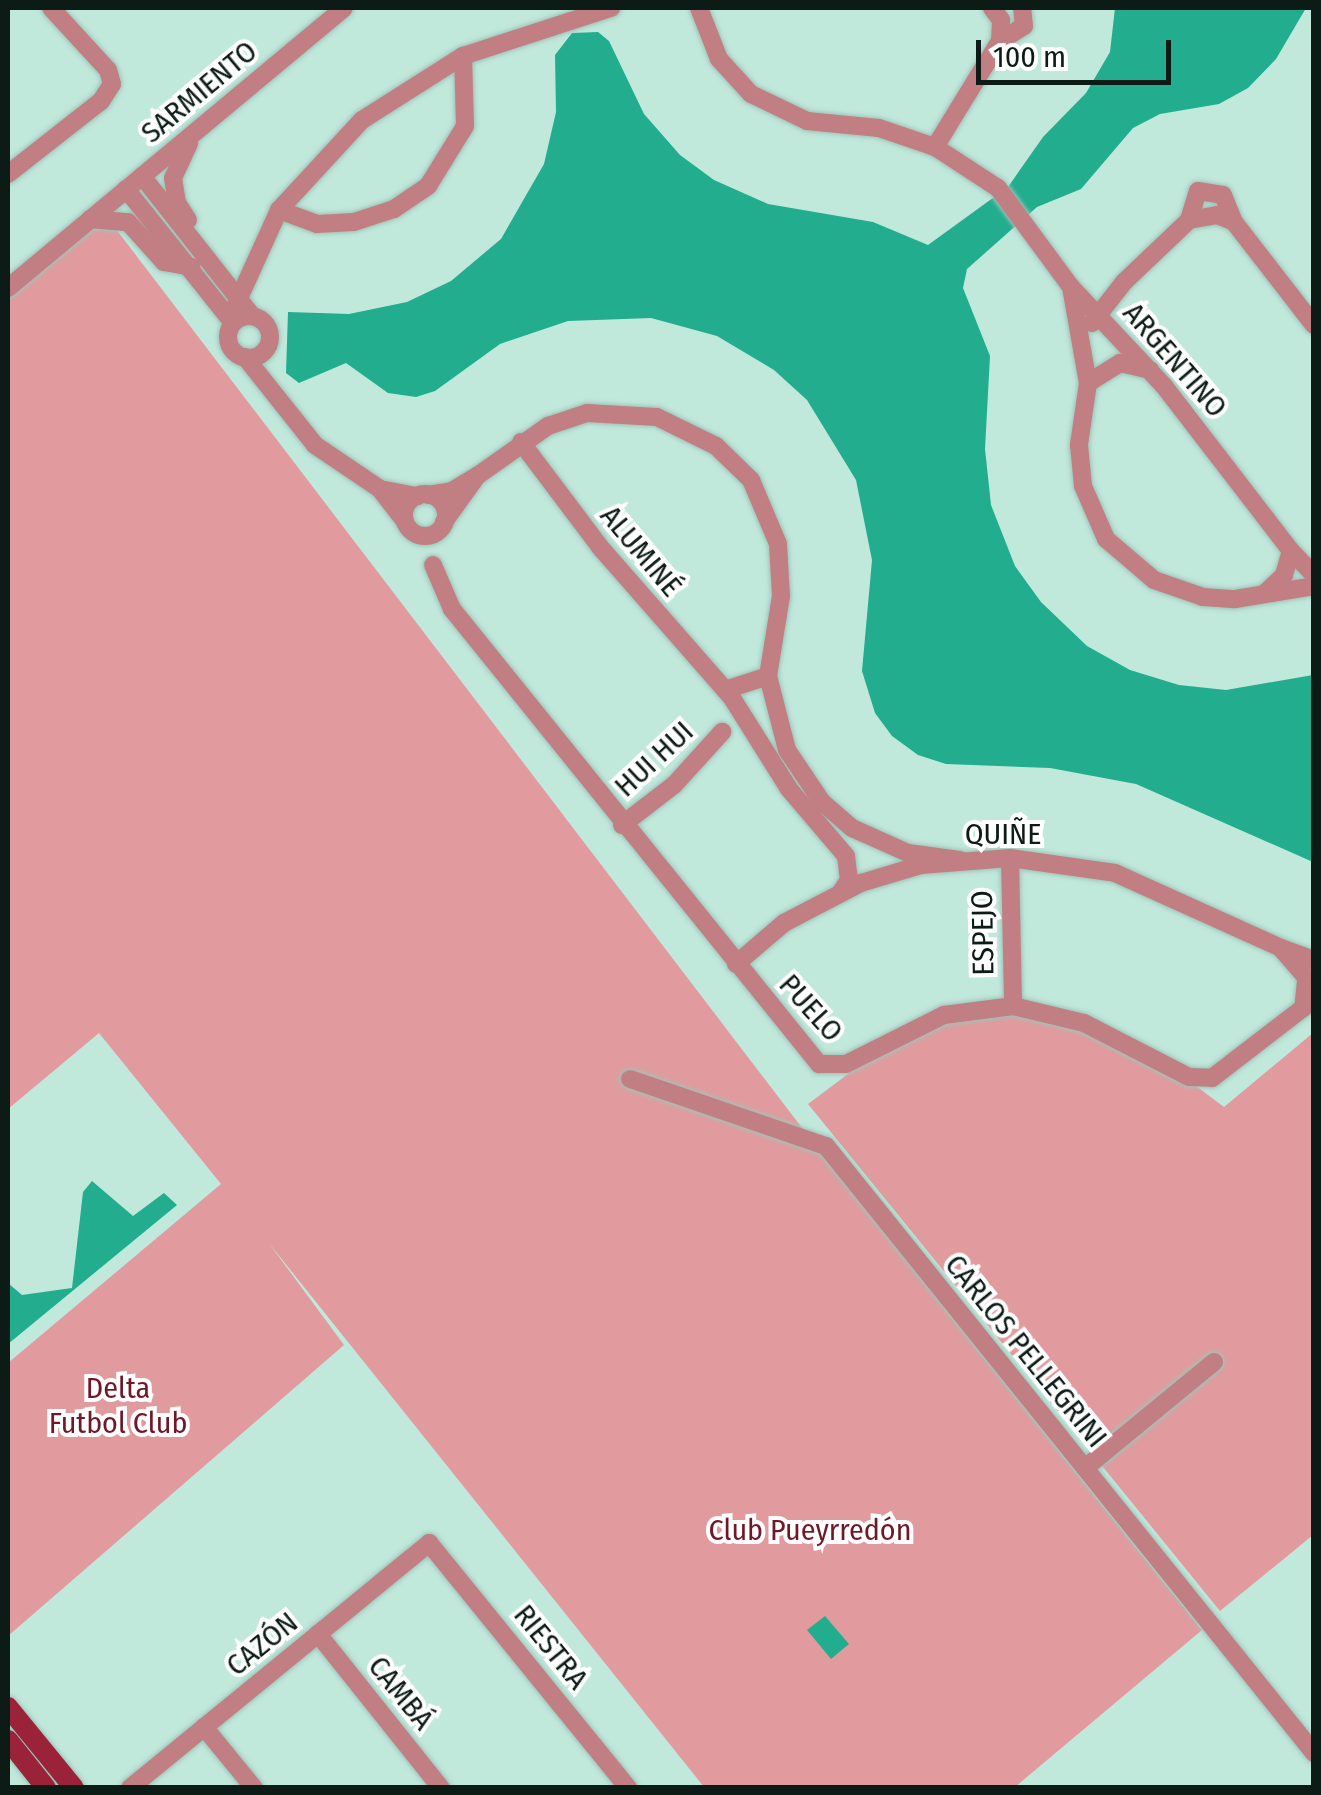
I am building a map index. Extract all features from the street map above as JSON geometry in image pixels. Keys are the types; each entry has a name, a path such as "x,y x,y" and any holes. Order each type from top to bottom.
{"main road":[{"path":"8,1707 74,1788"},
{"path":"8,1740 46,1788"}],"street":[{"path":"8,174 101,100 112,84 108,70 51,8"},
{"name":"SARMIENTO","path":"8,288 344,8"},
{"path":"611,8 463,56 362,120 279,210 237,295 230,344 266,379 315,445 380,489 422,495 452,491 521,442 566,418 638,412 700,435 735,462 764,502 778,544 781,596 768,676 778,730 803,776 840,820 889,846 960,860"},
{"path":"699,8 719,59 771,106 808,121 898,132 935,147 998,188 1028,221 1071,287"},
{"path":"935,147 1000,40 1002,20 992,8"},
{"path":"1000,40 1024,26 1022,8"},
{"path":"279,210 317,224 354,222 420,193 444,168 465,126 469,82 463,56"},
{"path":"200,126 176,165 174,192 232,321"},
{"path":"142,176 205,263"},
{"path":"1189,220 1192,200 1206,188 1223,195 1234,222 1314,325"},
{"path":"126,189 237,295 270,334 265,351 266,379"},
{"path":"1081,340 1124,282 1189,220 1217,215 1234,222"},
{"path":"90,219 128,222 164,262 252,261"},
{"path":"252,261 255,317"},
{"name":"ARGENTINO","path":"1071,287 1151,371 1314,575"},
{"name":"ARGENTINO","path":"1071,287 1088,383 1080,464 1088,507 1106,539 1171,588 1217,599 1314,586"},
{"path":"232,321 255,317"},
{"path":"245,357 265,351"},
{"path":"1088,383 1120,363 1151,371"},
{"name":"ALUMINÉ","path":"521,442 600,547 729,694 789,789 846,856 885,874"},
{"path":"440,528 478,476"},
{"name":"PUELO","path":"380,489 410,527 452,608 810,1056 828,1067 944,1015 1012,1006 1084,1022 1201,1080 1224,1074 1310,982"},
{"path":"422,495 408,503 410,527 440,528"},
{"path":"422,495 443,505 432,565"},
{"path":"1264,594 1284,576 1291,551"},
{"path":"757,738 722,732 729,694 768,676"},
{"name":"HUI HUI","path":"622,824 674,785 722,732"},
{"path":"885,874 889,846"},
{"path":"841,892 849,880 846,856"},
{"name":"QUIÑE","path":"736,964 784,923 841,892 885,874 960,860 1010,858 1114,872 1281,948 1310,982"},
{"name":"ESPEJO","path":"1010,858 1012,1006"},
{"name":"CARLOS PELLEGRINI","path":"630,1079 826,1146 1314,1753"},
{"path":"1085,1468 1214,1362"},
{"name":"CAZÓN","path":"130,1788 429,1543"},
{"name":"RIESTRA","path":"429,1543 628,1788"},
{"name":"CAMBÁ","path":"318,1634 441,1788"},
{"path":"204,1726 254,1788"}],"green space":[{"path":"103,212 844,1183 1202,1630 1015,1787 704,1787 268,1242 344,1345 8,1636 8,1363 221,1184 99,1033 8,1109 8,293"},
{"path":"990,1011 1079,1026 1192,1083 1224,1107 1313,1033 1313,1535 1220,1611 808,1104 880,1050 920,1029"}],"shaded area":[{"path":"1115,8 1306,8 1276,59 1248,88 1219,104 1160,114 1133,128 1081,189 1037,207 967,269 963,288 990,356 985,449 991,505 1015,566 1041,602 1087,646 1130,670 1179,685 1226,690 1313,675 1313,862 1136,784 1050,768 946,764 918,755 892,736 875,713 862,671 872,560 856,480 807,400 774,370 717,336 651,318 568,321 500,344 435,391 416,397 388,393 346,363 299,383 286,373 288,312 349,314 407,302 451,281 501,239 544,164 556,112 555,55 572,33 598,32 609,41 644,114 680,155 714,180 768,204 873,222 928,245 1008,187 1043,137 1086,93 1110,52"},
{"path":"92,1181 133,1216 164,1193 177,1205 8,1344 8,1283 22,1295 72,1288 83,1192"},
{"path":"825,1616 849,1644 831,1659 807,1630"}],"park label":[{"name":"Delta Futbol Club","path":"118,1405"},
{"name":"Club Pueyrredón","path":"810,1530"}]}
